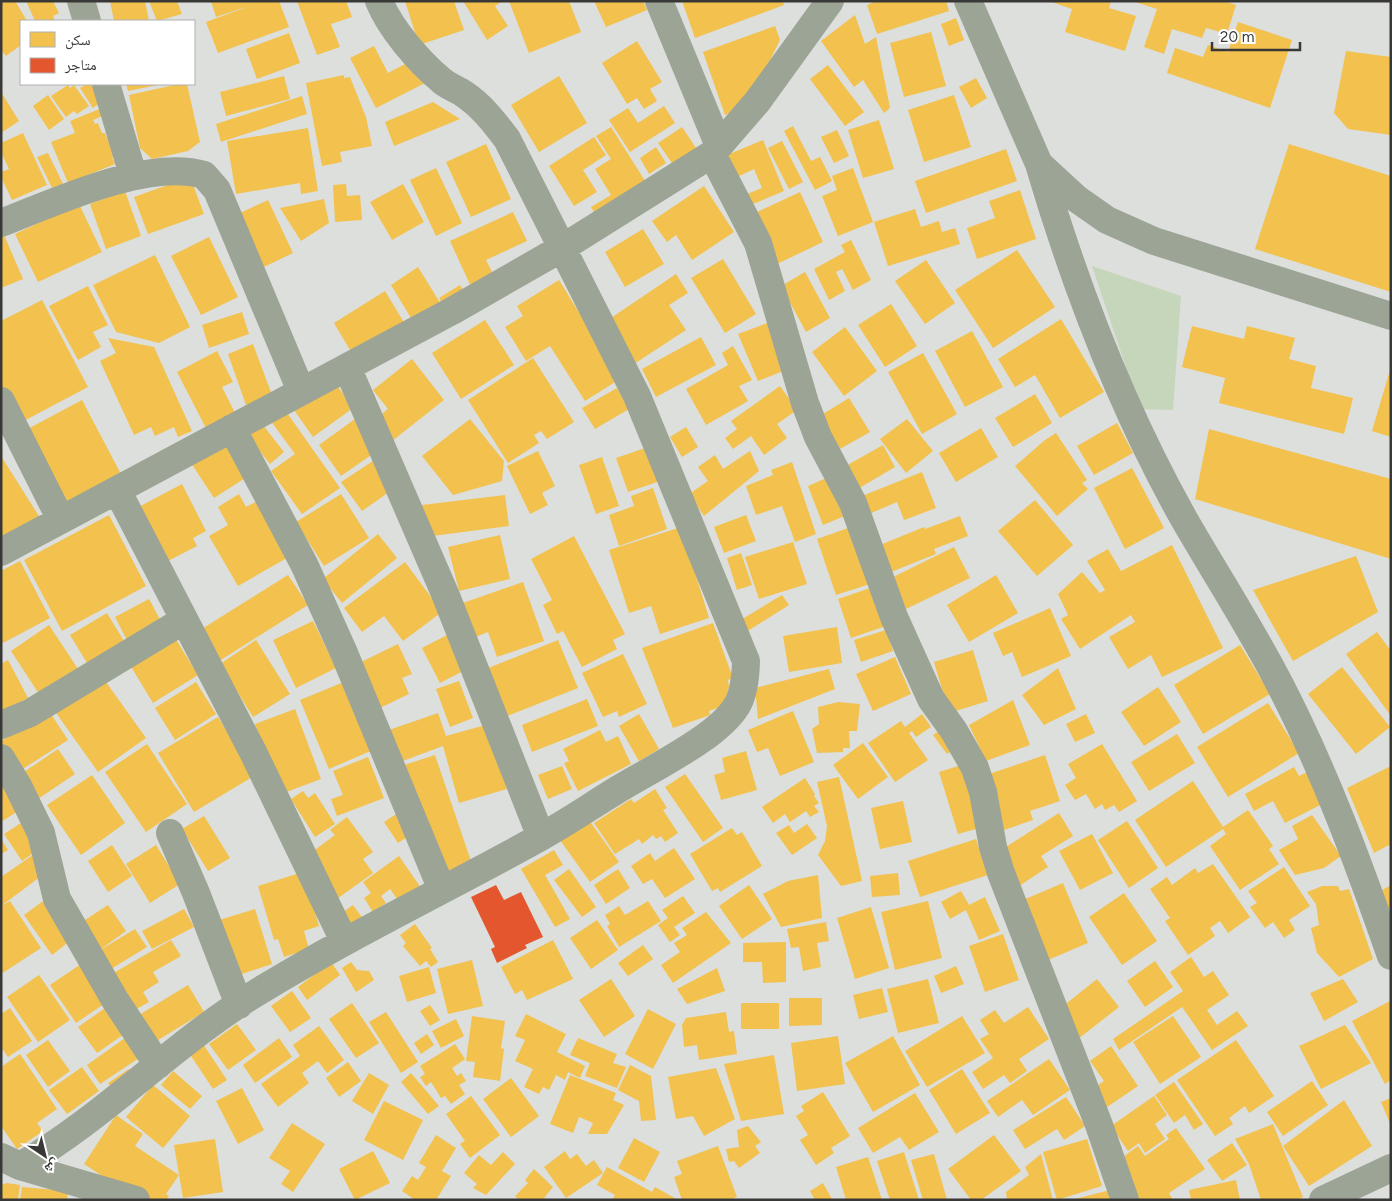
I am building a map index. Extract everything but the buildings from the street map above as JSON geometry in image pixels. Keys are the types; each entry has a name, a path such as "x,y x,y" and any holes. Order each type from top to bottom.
{"street":[{"path":"81,1 87,20"},
{"path":"10,1162 43,1152 158,1066 173,1052 258,991 344,942 541,836 708,734 733,713 746,688 746,661 637,396 507,139 491,117 464,94 441,81 394,29 379,1"},
{"path":"659,1 716,150 758,243 805,403 818,437 853,503 898,625 931,698 954,731 975,768 983,792 993,847 1001,872 1099,1125 1125,1200"},
{"path":"1,552 452,311 562,248 716,150 757,102 830,1"},
{"path":"968,1 1039,164 1061,237 1114,379 1183,518 1278,681 1316,758 1391,956"},
{"path":"106,85 133,175"},
{"path":"1039,164 1076,199 1107,220 1154,241 1391,316"},
{"path":"1,224 133,175 170,170 195,172 204,175 211,181 225,207 242,254 301,390"},
{"path":"347,367 446,596 541,836"},
{"path":"1,402 61,520"},
{"path":"232,428 304,564 442,890"},
{"path":"117,490 254,754 344,942"},
{"path":"1,725 30,713 184,620"},
{"path":"1,758 18,786 41,833 57,899 115,1000 158,1066"},
{"path":"170,833 196,893 239,1005"},
{"path":"10,1162 136,1200"},
{"path":"1323,1200 1391,1168"}],"green space":[{"path":"1092,266 1181,296 1173,410 1140,409"}]}
